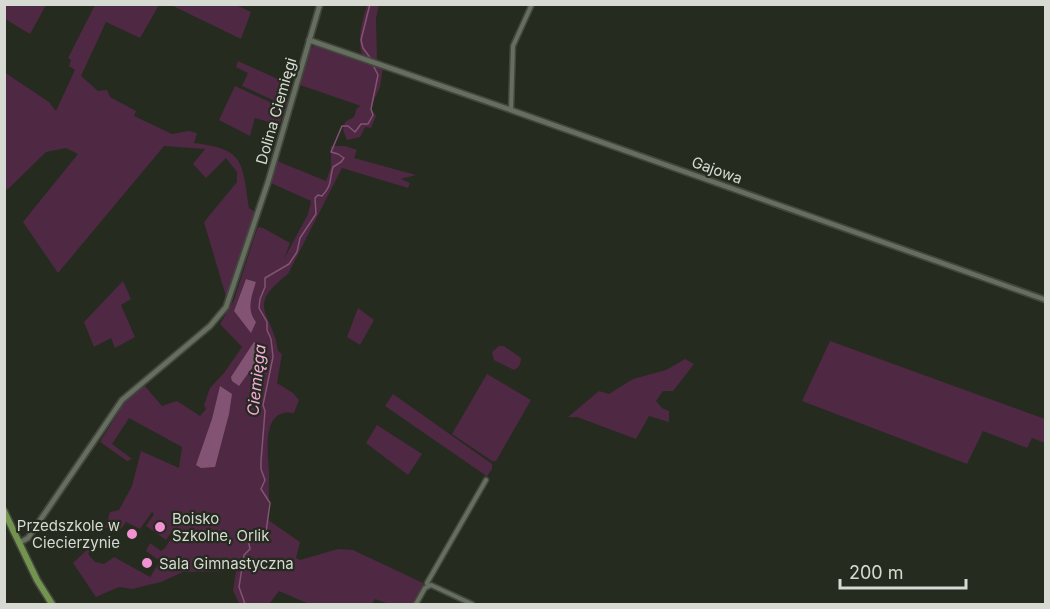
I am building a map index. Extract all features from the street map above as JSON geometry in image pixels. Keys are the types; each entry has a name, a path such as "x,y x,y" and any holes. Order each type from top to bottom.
{"highway":[{"path":"4,511 40,586 52,604"}],"street":[{"name":"Dolina Ciemięgi","path":"19,543 28,538 122,400 222,313 232,294 255,223 320,4"},
{"path":"511,110 513,46 532,4"},
{"name":"Gajowa","path":"309,40 1046,300"},
{"path":"416,604 486,480"},
{"path":"428,586 434,585 472,604"}],"shaded area":[{"path":"5,4 46,5 30,34 5,19"},
{"path":"95,5 159,5 140,38 106,22 81,76 98,91 107,90 110,97 136,111 134,116 172,134 189,131 197,133 194,143 223,149 238,160 245,179 249,208 255,212 227,300 204,222 237,182 237,172 226,158 206,178 193,164 205,149 164,146 58,273 23,222 78,154 66,148 46,152 5,190 4,72 49,102 56,111 75,70 69,66 71,60 68,58"},
{"path":"171,5 236,5 251,12 241,39"},
{"path":"367,5 379,5 376,18 377,60 362,55 361,30"},
{"path":"316,44 383,68 380,87 370,108 376,116 371,128 365,127 360,137 347,140 343,130 345,122 354,117 357,108 361,106 300,85 311,48"},
{"path":"238,61 291,85 286,106 242,86 248,73 236,67"},
{"path":"235,86 285,109 279,125 255,118 250,136 219,120"},
{"path":"331,146 345,146 357,150 354,158 416,175 401,179 410,183 408,188 342,168 288,274 267,295 264,303 265,311 278,351 282,354 277,383 293,393 299,400 294,413 283,413 271,424 268,443 268,520 300,542 296,558 300,560 338,549 353,550 423,583 424,586 414,604 389,604 375,599 372,604 309,604 279,591 269,604 239,604 233,590 236,571 183,572 161,582 132,589 119,587 96,597 73,563 92,545 94,539 97,542 88,554 95,562 104,564 114,557 150,577 160,561 146,551 150,543 161,551 177,529 174,528 166,540 146,526 154,514 152,512 140,529 126,522 121,529 114,525 105,528 110,512 119,510 132,486 141,451 179,468 182,447 129,418 112,444 132,459 127,461 100,442 124,403 144,385 162,406 177,401 200,416 206,409 204,405 210,388 224,373 242,347 220,324 234,300 257,229 263,228 290,243 284,259 308,214 311,201 271,183 277,161 326,181 331,168","holes":["246,279 256,282 250,302 251,332 234,311"]},
{"path":"246,279 256,282 251,312 256,322 251,333 234,311"},
{"path":"123,281 131,299 121,305 135,337 115,348 111,338 94,347 84,322"},
{"path":"358,308 374,320 360,345 347,337"},
{"path":"830,341 1045,419 1045,443 1032,438 1027,448 983,431 967,464 802,401"},
{"path":"254,342 258,345 260,357 239,386 232,381 231,377"},
{"path":"499,346 504,346 521,358 517,368 514,370 494,360 492,352"},
{"path":"685,359 694,364 673,391 663,391 656,401 662,408 669,411 669,422 649,416 636,439 577,417 568,417 599,391 609,394 633,379 666,370"},
{"path":"487,374 531,400 496,461 492,461 452,434"},
{"path":"220,386 232,394 229,414 215,467 201,468 196,465 212,419"},
{"path":"393,394 492,464 492,469 486,478 485,475 385,406"},
{"path":"377,425 422,454 408,475 366,443"}],"waterway":[{"name":"Ciemięga","path":"370,4 361,40 363,48 371,59"},
{"name":"Ciemięga","path":"245,604 239,587 244,555 250,549 248,539 250,535 266,532 270,503 261,489 265,480 261,461 265,411 263,405 273,357 267,322 259,308 260,299 265,287 265,278 289,264 297,252 300,238 316,214 315,198 318,195 322,196 325,192 333,167 344,158 331,152 342,126 348,126 355,132 361,124 368,124 373,115 371,109 378,75 372,63"}],"place":[{"name":"Boisko Szkolne, Orlik","path":"160,527"},
{"name":"Przedszkole w Ciecierzynie","path":"132,534"},
{"name":"Sala Gimnastyczna","path":"147,563"}]}
